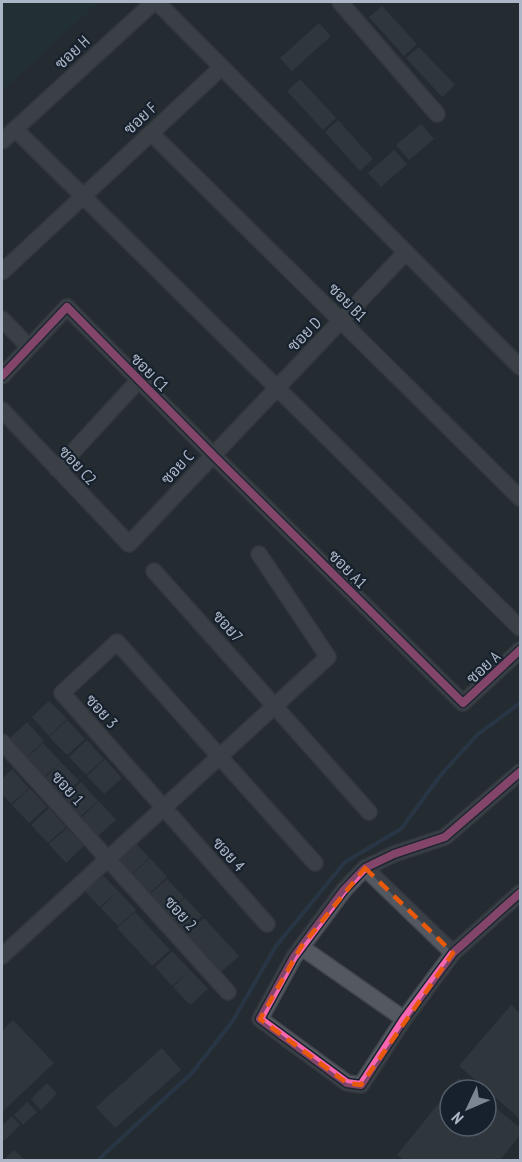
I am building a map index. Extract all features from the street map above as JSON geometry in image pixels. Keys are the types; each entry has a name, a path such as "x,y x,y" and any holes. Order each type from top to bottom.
{"street":[{"path":"155,2 520,367"},
{"name":"ซอย H","path":"2,141 155,2"},
{"path":"340,2 436,114"},
{"name":"ซอย F","path":"2,272 222,67"},
{"path":"15,129 520,628"},
{"name":"ซอย B1","path":"151,133 520,498"},
{"name":"ซอย D","path":"277,388 406,252"},
{"name":"ซอย C1","path":"29,347 67,308 213,455"},
{"path":"2,319 29,347 2,376"},
{"path":"57,469 139,380"},
{"name":"ซอย C","path":"129,544 277,388"},
{"name":"ซอย C2","path":"2,410 129,544"},
{"name":"ซอย A1","path":"213,455 463,703"},
{"path":"2,956 328,657 259,554"},
{"name":"ซอย7","path":"154,571 369,812"},
{"name":"ซอย 3","path":"164,807 62,693 117,642 219,757"},
{"name":"ซอย A","path":"463,703 520,650"},
{"name":"ซอย 1","path":"2,742 108,859"},
{"path":"219,757 315,863"},
{"path":"520,772 446,837 394,854 365,868 344,890 294,957 260,1019 347,1083 361,1085 404,1019 453,953 520,893"},
{"name":"ซอย 4","path":"164,807 267,924"},
{"name":"ซอย 2","path":"108,859 228,992"},
{"path":"365,868 453,953"},
{"path":"302,947 404,1019"}],"highlighted area":[{"path":"365,868 453,953 361,1085 347,1083 260,1019 301,947"}],"green space":[{"path":"2,2 99,2 2,90"}],"building":[{"path":"382,6 417,44 404,56 369,17"},
{"path":"319,23 331,36 292,71 280,58"},
{"path":"419,47 455,85 442,97 406,58"},
{"path":"300,79 336,118 323,130 287,91"},
{"path":"338,120 373,159 360,171 325,132"},
{"path":"421,124 434,139 409,160 396,145"},
{"path":"394,150 407,164 381,187 368,173"},
{"path":"49,701 67,719 49,736 32,717"},
{"path":"67,720 85,739 67,755 49,737"},
{"path":"27,722 44,741 26,758 9,739"},
{"path":"87,740 104,759 86,775 69,757"},
{"path":"43,743 61,762 43,778 26,759"},
{"path":"105,759 122,778 104,794 87,776"},
{"path":"61,762 79,781 61,797 44,779"},
{"path":"12,769 29,788 11,804 2,794 2,779"},
{"path":"81,782 98,801 80,817 63,799"},
{"path":"30,788 47,807 29,823 12,805"},
{"path":"99,801 116,820 98,836 81,818"},
{"path":"49,808 66,827 48,843 31,825"},
{"path":"67,828 84,846 66,863 49,844"},
{"path":"132,839 149,858 132,874 114,855"},
{"path":"150,858 167,877 150,893 132,875"},
{"path":"100,872 118,891 100,907 83,889"},
{"path":"167,879 184,897 172,910 185,898 202,916 184,933 149,895"},
{"path":"118,891 136,910 118,926 101,908"},
{"path":"135,912 170,950 152,966 117,928"},
{"path":"204,918 239,956 221,972 186,934"},
{"path":"172,951 190,970 172,986 155,967"},
{"path":"190,970 208,989 190,1005 173,987"},
{"path":"511,1005 520,1013 520,1119 498,1100 498,1078 473,1078 459,1066"},
{"path":"13,1020 54,1063 2,1112 2,1031"},
{"path":"162,1048 181,1070 115,1128 96,1107"},
{"path":"47,1083 57,1094 41,1110 31,1099"},
{"path":"27,1102 37,1112 23,1125 14,1115"},
{"path":"438,1104 438,1138 498,1138 498,1110 520,1128 520,1135 500,1160 404,1160 397,1155"},
{"path":"12,1116 20,1125 4,1141 2,1126"},
{"path":"14,1150 25,1160 3,1160"}],"waterway":[{"path":"98,1160 191,1074 232,1022 276,946 345,862 401,829 440,776 477,735 520,703"}],"cycle path":[{"path":"2,376 67,307 463,703 520,650"},
{"path":"520,772 445,837 394,854 365,868 344,890 294,957 260,1019 347,1083 361,1085 404,1019 453,953 520,893"}]}
